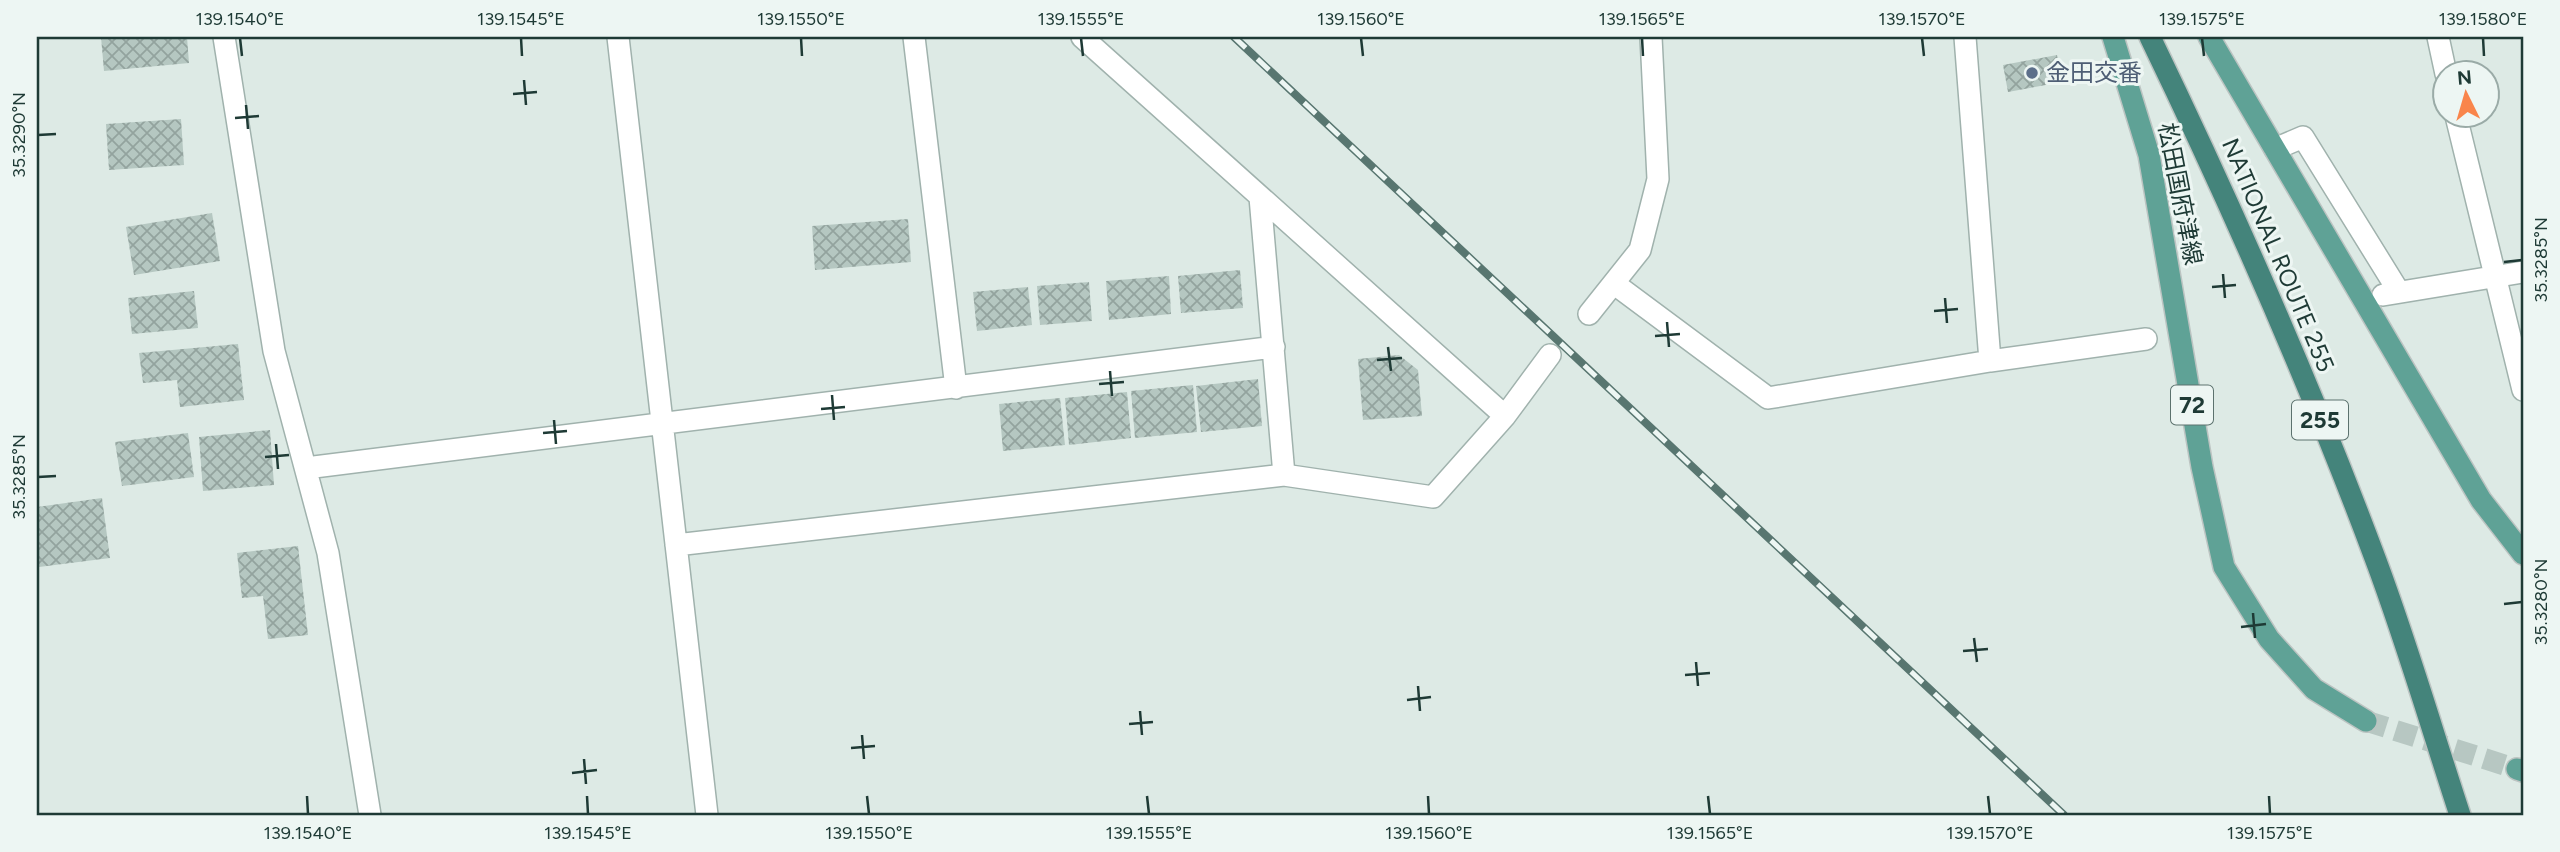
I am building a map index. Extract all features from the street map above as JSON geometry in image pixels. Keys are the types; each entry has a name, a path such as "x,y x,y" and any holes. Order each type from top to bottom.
{"highway":[{"name":"NATIONAL ROUTE 255","path":"2150,37 2227,197 2365,534 2460,815"}],"main road":[{"name":"松田国府津線","path":"2113,37 2149,155 2202,467 2224,567 2269,639 2314,689 2366,721"},
{"path":"2209,37 2481,500 2523,554"}],"street":[{"path":"224,37 274,351 328,553 370,815"},
{"path":"618,37 707,815"},
{"path":"914,37 956,388"},
{"path":"1082,37 1505,416"},
{"path":"1589,314 1616,285 1640,250 1658,179 1651,37"},
{"path":"1965,37 1990,361"},
{"path":"2438,37 2443,60"},
{"path":"2459,130 2523,390"},
{"path":"2275,149 2304,138 2391,294 2523,272"},
{"path":"1260,197 1284,475"},
{"path":"1616,285 1768,398 1990,361 2146,339"},
{"path":"306,468 1274,346"},
{"path":"676,545 1284,475 1433,497 1505,416 1550,355"}],"building":[{"path":"101,37 187,37 189,63 104,71"},
{"name":"金田交番","path":"2057,55 2062,82 2008,92 2003,65"},
{"path":"181,119 184,165 109,170 106,124"},
{"path":"212,213 220,261 134,275 126,227"},
{"path":"908,219 911,262 815,270 812,226"},
{"path":"1240,270 1243,308 1181,313 1178,276"},
{"path":"1169,276 1171,314 1109,320 1106,281"},
{"path":"1089,282 1092,321 1040,325 1037,286"},
{"path":"1028,287 1032,325 977,331 973,292"},
{"path":"194,291 198,328 132,334 128,298"},
{"path":"238,344 244,400 180,407 177,380 143,383 139,353"},
{"path":"1399,355 1418,370 1422,416 1363,420 1358,359"},
{"path":"1258,379 1262,426 1201,432 1196,386"},
{"path":"1193,385 1197,432 1135,438 1131,391"},
{"path":"1127,392 1131,438 1069,445 1065,398"},
{"path":"1060,398 1065,445 1003,451 999,404"},
{"path":"270,430 274,485 203,491 199,437"},
{"path":"188,433 194,477 122,486 115,442"},
{"path":"102,498 110,558 39,567 37,507"},
{"path":"298,546 308,635 268,639 263,596 242,598 237,553"}],"tunnel":[{"path":"2366,721 2517,769"}],"railway":[{"path":"1234,37 2064,815"}],"place":[{"name":"金田交番","path":"2032,73"}]}
